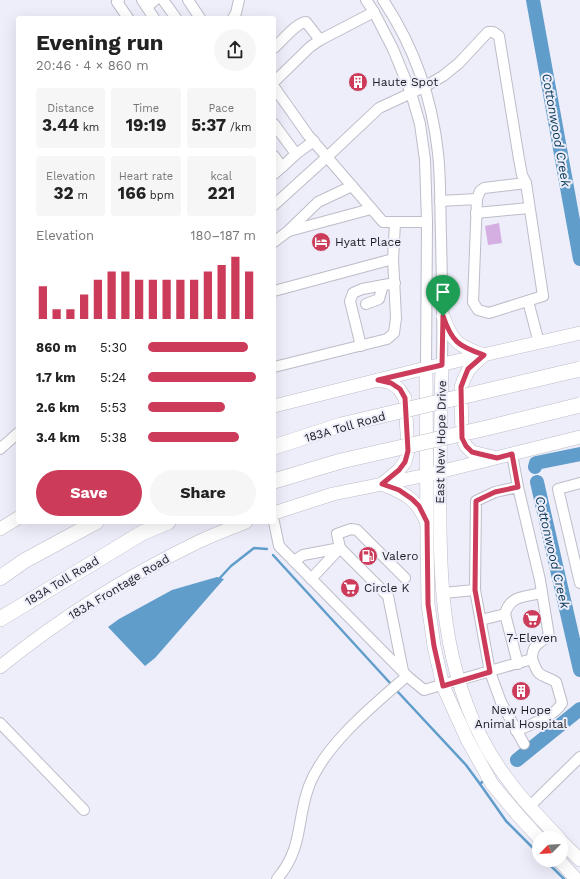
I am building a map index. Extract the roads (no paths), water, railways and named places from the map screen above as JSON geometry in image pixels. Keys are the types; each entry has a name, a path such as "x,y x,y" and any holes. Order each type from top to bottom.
{"highway":[{"name":"183A Toll Road","path":"276,447 341,425 580,369"},
{"path":"276,480 341,461 580,405"},
{"path":"0,578 24,561 92,524"},
{"name":"183A Toll Road","path":"0,619 142,533 163,524"}],"main road":[{"path":"443,316 448,332 460,345 484,355"},
{"path":"276,406 426,368 580,333"},
{"path":"484,355 468,369 461,387 462,438 466,446 472,452 497,458"},
{"name":"East New Hope Drive","path":"442,365 440,533 443,593 448,637 458,681 471,717 486,748 507,780 551,831"},
{"name":"East New Hope Drive","path":"426,368 428,604 434,646 443,686 467,739 492,784 533,831"},
{"path":"378,380 391,383 400,389 405,398 408,451 405,462 402,466 382,484"},
{"path":"276,512 333,494 427,475 580,437"},
{"path":"382,484 399,490 412,499 419,506 427,522"},
{"path":"0,529 16,519"},
{"name":"183A Frontage Road","path":"0,667 42,635 117,587 196,543 241,524"},
{"path":"568,848 580,860"},
{"path":"565,867 576,879"}],"street":[{"path":"119,0 117,2 127,16"},
{"path":"153,16 144,3 155,0"},
{"path":"163,0 175,16"},
{"path":"188,0 199,16"},
{"path":"234,16 238,0"},
{"name":"East New Hope Drive","path":"366,0 374,12 393,49 411,93 420,124 424,153 427,222 426,368"},
{"name":"East New Hope Drive","path":"383,0 399,26 414,56 432,118 438,152 443,316 442,365"},
{"path":"276,80 310,47 320,40 374,12"},
{"path":"276,46 303,22 306,22 320,40"},
{"path":"276,203 379,108 424,87 443,76 459,63 488,32 493,32 499,36 519,159 522,175 526,183 543,296 489,313 478,310 474,302 476,213 477,199 480,191 484,188 526,183"},
{"path":"276,90 314,141 383,222 427,222"},
{"path":"276,127 296,154"},
{"path":"276,172 296,154 314,141"},
{"path":"276,159 282,167"},
{"path":"276,240 318,202 352,186"},
{"path":"440,201 477,199"},
{"path":"287,232 371,208"},
{"path":"476,213 529,208"},
{"path":"276,367 387,339 394,333 396,318 393,259 396,223"},
{"path":"276,290 393,259"},
{"path":"383,285 379,299 359,306 350,301 353,293 362,289 383,285 395,283"},
{"path":"528,301 539,343"},
{"path":"359,306 361,346"},
{"path":"0,449 16,435"},
{"path":"512,454 542,593 549,636 534,648 532,652 532,659 539,675 556,682 562,703 544,718 516,731"},
{"path":"580,483 558,489 580,583"},
{"path":"518,487 495,492 476,501 475,590 490,672 501,702 524,744"},
{"path":"274,524 279,546 405,674 424,690 443,686 532,659"},
{"path":"405,578 357,530 350,529 337,534 340,548 388,596 405,674"},
{"path":"294,561 303,555 340,548"},
{"path":"311,579 340,548"},
{"path":"443,593 475,590"},
{"path":"518,664 505,614 507,606 512,600 542,593"},
{"path":"481,620 505,614"},
{"path":"277,879 294,852 309,787 314,775 327,754 364,714 405,674"},
{"path":"0,723 84,810"},
{"path":"529,807 580,757"}],"water":[{"path":"217,577 224,579 155,658 145,666 108,627 119,619 172,590"}],"waterway":[{"name":"Cottonwood Creek","path":"533,0 580,259"},
{"name":"Cottonwood Creek","path":"535,467 536,463 580,454"},
{"name":"Cottonwood Creek","path":"537,482 580,670"},
{"path":"218,580 231,566 254,548 267,549"},
{"path":"273,555 390,683"},
{"path":"398,692 466,765 480,784"},
{"name":"Cottonwood Creek","path":"517,760 580,709"},
{"name":"Cottonwood Creek","path":"482,782 480,784 506,821 532,847"},
{"name":"Cottonwood Creek","path":"552,867 564,879"}],"place":[{"name":"Haute Spot","path":"358,82"},
{"name":"Hyatt Place","path":"321,242"},
{"name":"Valero","path":"368,556"},
{"name":"Circle K","path":"350,588"},
{"name":"7-Eleven","path":"532,619"},
{"name":"New Hope Animal Hospital","path":"521,691"}]}
